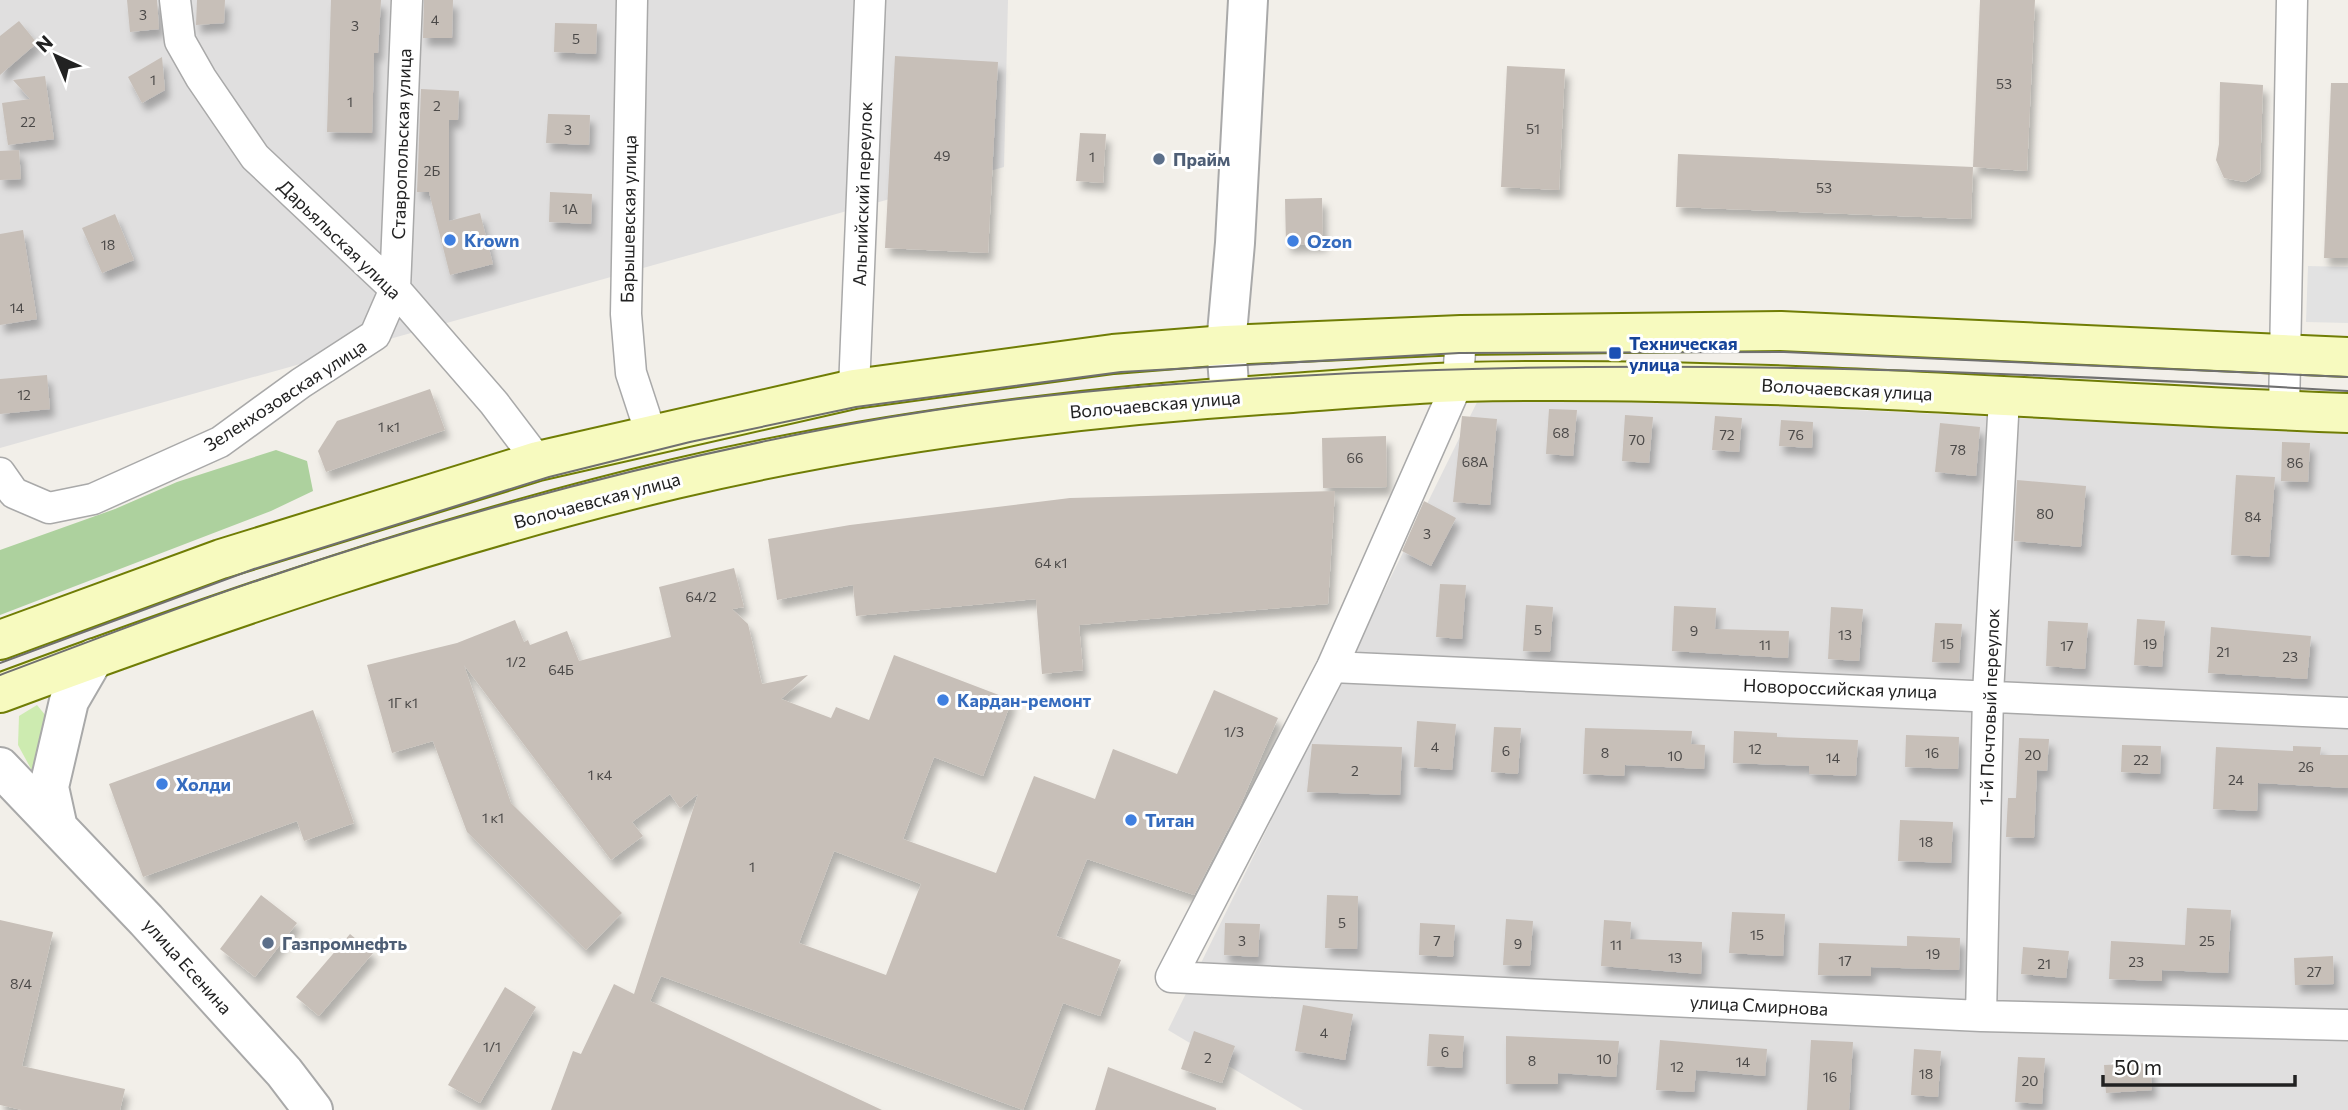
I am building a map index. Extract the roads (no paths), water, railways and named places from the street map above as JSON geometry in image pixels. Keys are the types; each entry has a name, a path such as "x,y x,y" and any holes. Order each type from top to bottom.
{"main road":[{"path":"0,640 221,559 538,461 854,388 1113,354 1226,345 1461,335 1782,331 2348,357"},
{"name":"Волочаевская улица","path":"0,693 241,604 557,509 680,478 894,435 1122,404 1458,382 1782,385 2348,413"}],"street":[{"name":"Дарьяльская улица","path":"176,0 180,41 201,78 255,157 395,289 494,403 538,461"},
{"name":"Ставропольская улица","path":"395,289 407,0"},
{"name":"Барышевская улица","path":"632,0 626,314 631,373 651,434"},
{"name":"Альпийский переулок","path":"854,388 870,0"},
{"path":"1230,397 1226,345 1235,243 1248,0"},
{"path":"2284,411 2292,0"},
{"name":"Зеленхозовская улица","path":"0,473 14,493 48,508 93,499 220,442 301,383 375,335 395,289"},
{"path":"1332,667 1458,382 1461,335"},
{"name":"1-й Почтовый переулок","path":"1981,1016 1988,694 2004,398"},
{"path":"58,828 49,787 69,701 94,658"},
{"name":"Новороссийская улица","path":"1332,667 1988,694 2348,713"},
{"name":"улица Смирнова","path":"1332,667 1171,977 1981,1016 2348,1025"},
{"name":"улица Есенина","path":"0,767 275,1062 313,1110"}],"tram line":[{"path":"0,663 254,569 549,477 690,442 856,407 1121,372 1459,353 1784,352 2348,377"},
{"path":"0,675 259,580 405,533 552,491 701,455 851,424 1024,398 1258,378 1574,367 1961,372 2348,391"}],"place":[{"name":"Прайм","path":"1159,159"},
{"name":"Krown","path":"450,240"},
{"name":"Ozon","path":"1293,241"},
{"name":"Техническая улица","path":"1615,353"},
{"name":"Кардан-ремонт","path":"943,700"},
{"name":"Холди","path":"162,784"},
{"name":"Титан","path":"1131,820"},
{"name":"Газпромнефть","path":"268,943"}]}
